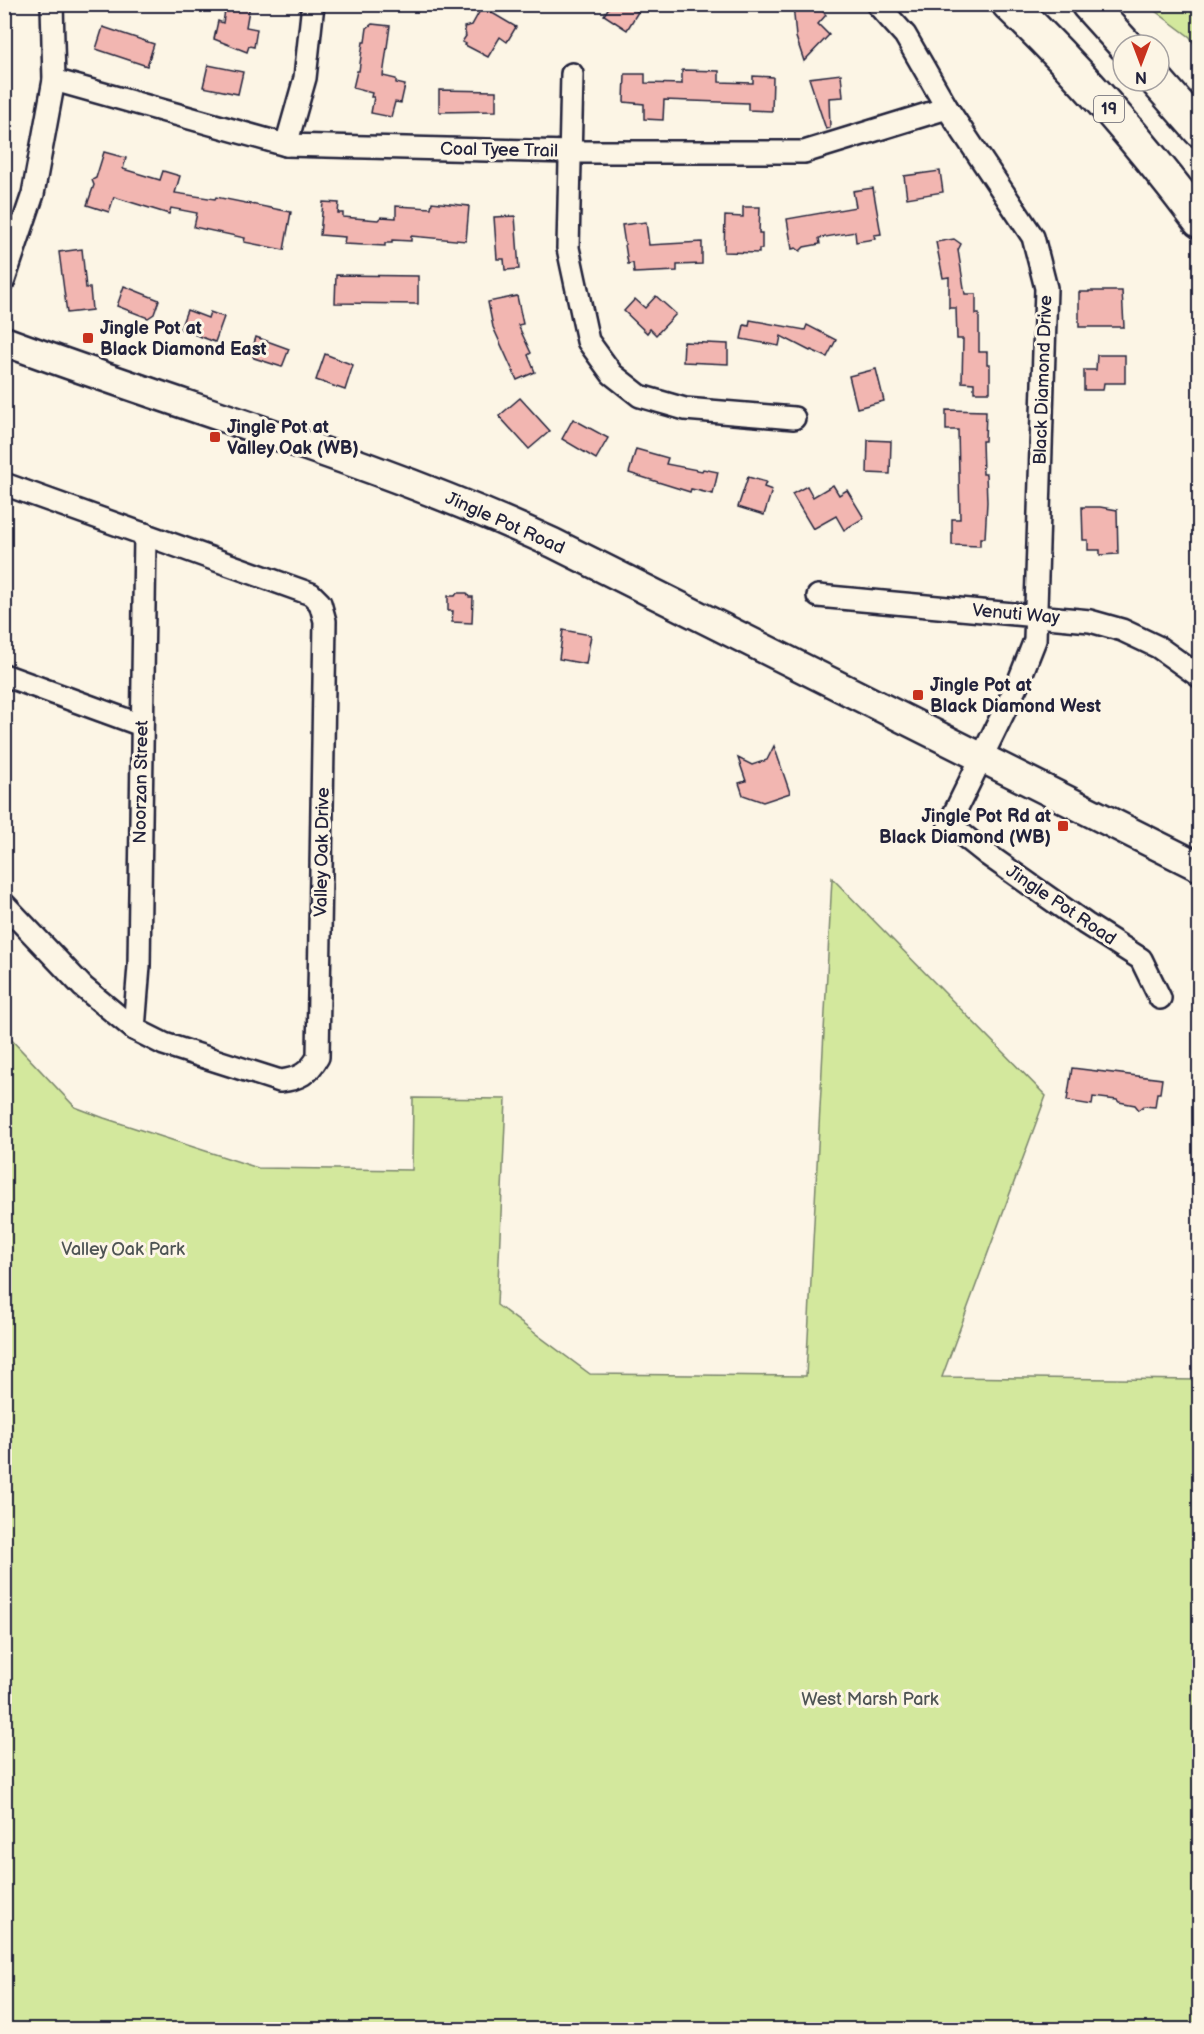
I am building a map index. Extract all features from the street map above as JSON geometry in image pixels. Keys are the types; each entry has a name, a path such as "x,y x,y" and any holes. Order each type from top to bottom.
{"highway":[{"name":"19","path":"1009,4 1101,100 1200,221"},
{"path":"1088,4 1114,33"},
{"path":"1168,93 1200,130"}],"main road":[{"name":"Jingle Pot Road","path":"4,340 296,441 494,515 1200,867"}],"street":[{"path":"4,280 33,194 54,80 52,4"},
{"path":"286,145 305,78 312,4"},
{"name":"Black Diamond Drive","path":"877,4 905,36 947,108 1033,237 1046,288 1035,640 982,758"},
{"path":"572,74 568,248 588,341 612,374 640,396 685,409 794,418"},
{"name":"Coal Tyee Trail","path":"54,80 286,145 571,152 804,152 947,108"},
{"name":"Valley Oak Drive","path":"4,484 311,594 316,598 325,621 318,1057 306,1073 294,1079 280,1081 164,1044 134,1029 83,987 4,904"},
{"name":"Noorzan Street","path":"134,1029 139,966 145,534"},
{"name":"Venuti Way","path":"818,596 1090,621 1122,630 1158,647 1200,677"},
{"path":"4,675 141,725"},
{"name":"Jingle Pot Road","path":"982,758 949,824 988,855 1086,924 1141,959 1160,998"}],"green space":[{"path":"1147,5 1199,5 1199,51 1190,37"},
{"name":"West Marsh Park","path":"832,878 1046,1096 942,1377 1199,1380 1199,2029 5,2029 5,1033 75,1107 258,1168 412,1170 413,1098 506,1099 497,1305 590,1374 806,1376"}],"building":[{"path":"226,4 250,4 246,27 257,29 254,47 249,46 247,52 214,39 218,21 223,23"},
{"path":"611,4 626,4 638,12 627,30 604,15"},
{"path":"793,4 816,4 826,15 818,24 829,35 804,61 796,37"},
{"path":"482,7 516,27 507,42 500,37 488,57 462,42 466,36 464,27 472,25"},
{"path":"372,24 390,26 383,76 396,79 396,83 405,85 401,103 395,102 391,117 371,113 374,97 371,97 372,93 353,88 357,71 359,71 367,28"},
{"path":"103,27 154,44 147,66 96,49"},
{"path":"208,65 243,72 238,94 203,87"},
{"path":"682,70 719,71 719,82 753,83 753,76 773,77 772,111 748,110 748,103 664,100 663,120 644,119 644,104 624,102 625,74 645,74 645,83 682,84"},
{"path":"841,74 843,97 829,98 830,128 826,129 809,78"},
{"path":"439,90 496,91 496,111 439,112"},
{"path":"104,152 126,158 123,169 160,180 163,171 180,176 175,193 215,199 216,197 291,212 284,250 244,242 245,238 194,227 197,213 171,208 169,214 114,197 109,212 87,205 94,185 92,180 96,178"},
{"path":"940,171 943,192 907,198 904,176"},
{"path":"873,188 881,234 874,235 875,239 856,242 855,232 819,238 820,244 804,247 800,251 796,248 792,249 787,219 856,207 853,191"},
{"path":"323,202 339,203 338,213 343,213 343,217 378,220 381,217 396,218 396,206 431,208 432,202 469,206 466,241 411,236 411,241 392,240 392,243 385,243 385,246 344,244 345,237 320,235"},
{"path":"743,207 760,207 759,233 762,233 762,249 759,249 759,253 724,252 725,216 743,217"},
{"path":"515,216 519,269 505,270 504,259 497,259 494,217"},
{"path":"646,222 649,245 702,242 702,264 677,265 677,271 634,273 633,263 628,264 622,225"},
{"path":"954,239 961,244 958,250 965,294 976,294 976,314 979,314 979,352 987,352 987,364 990,364 990,392 974,392 974,383 962,382 963,339 957,339 956,308 949,308 949,277 943,278 936,242"},
{"path":"82,249 86,288 90,288 92,310 67,313 59,252"},
{"path":"336,275 418,276 418,304 335,303"},
{"path":"124,286 159,300 154,314 148,318 117,306"},
{"path":"1122,291 1124,327 1079,327 1079,292"},
{"path":"517,296 523,324 518,325 531,353 528,355 535,372 517,380 493,327 488,302"},
{"path":"656,296 676,314 656,335 650,329 647,333 624,311 635,299 645,308"},
{"path":"187,310 208,318 210,312 224,317 215,342 180,329"},
{"path":"750,320 805,330 807,325 836,340 827,357 781,336 779,346 741,339 744,325 749,326"},
{"path":"256,337 289,349 282,367 254,358 251,353"},
{"path":"684,342 728,344 728,364 683,362"},
{"path":"325,354 353,365 345,390 316,380"},
{"path":"1097,355 1125,355 1125,383 1104,383 1103,390 1084,390 1084,370 1096,370"},
{"path":"876,369 884,401 857,408 849,376"},
{"path":"520,398 550,431 529,449 499,416"},
{"path":"946,410 986,411 985,441 982,441 987,502 985,538 980,538 980,546 952,545 952,519 960,519 958,430 946,430"},
{"path":"573,419 608,438 596,459 562,439"},
{"path":"868,440 891,441 890,474 867,473"},
{"path":"636,449 668,458 666,464 718,472 713,494 691,489 690,492 629,473"},
{"path":"748,477 766,482 764,487 772,490 764,515 738,507"},
{"path":"833,485 839,495 847,490 864,518 844,530 836,516 813,529 792,494 807,486 813,497"},
{"path":"1082,507 1117,510 1118,554 1100,555 1100,550 1088,550 1088,540 1083,540"},
{"path":"457,593 467,593 469,597 473,597 472,623 452,622 453,611 448,611 448,596 455,596"},
{"path":"563,630 591,635 586,664 559,659"},
{"path":"774,746 790,793 763,802 743,795 739,783 746,781 738,758 752,765 767,760"},
{"path":"1072,1068 1162,1079 1155,1107 1144,1106 1139,1110 1135,1105 1093,1097 1092,1105 1067,1101"}],"place":[{"name":"Jingle Pot at Black Diamond East","path":"88,338"},
{"name":"Jingle Pot at Valley Oak (WB)","path":"215,437"},
{"name":"Jingle Pot at Black Diamond West","path":"918,695"},
{"name":"Jingle Pot Rd at Black Diamond (WB)","path":"1063,826"}],"park label":[{"name":"Valley Oak Park","path":"123,1249"}]}
